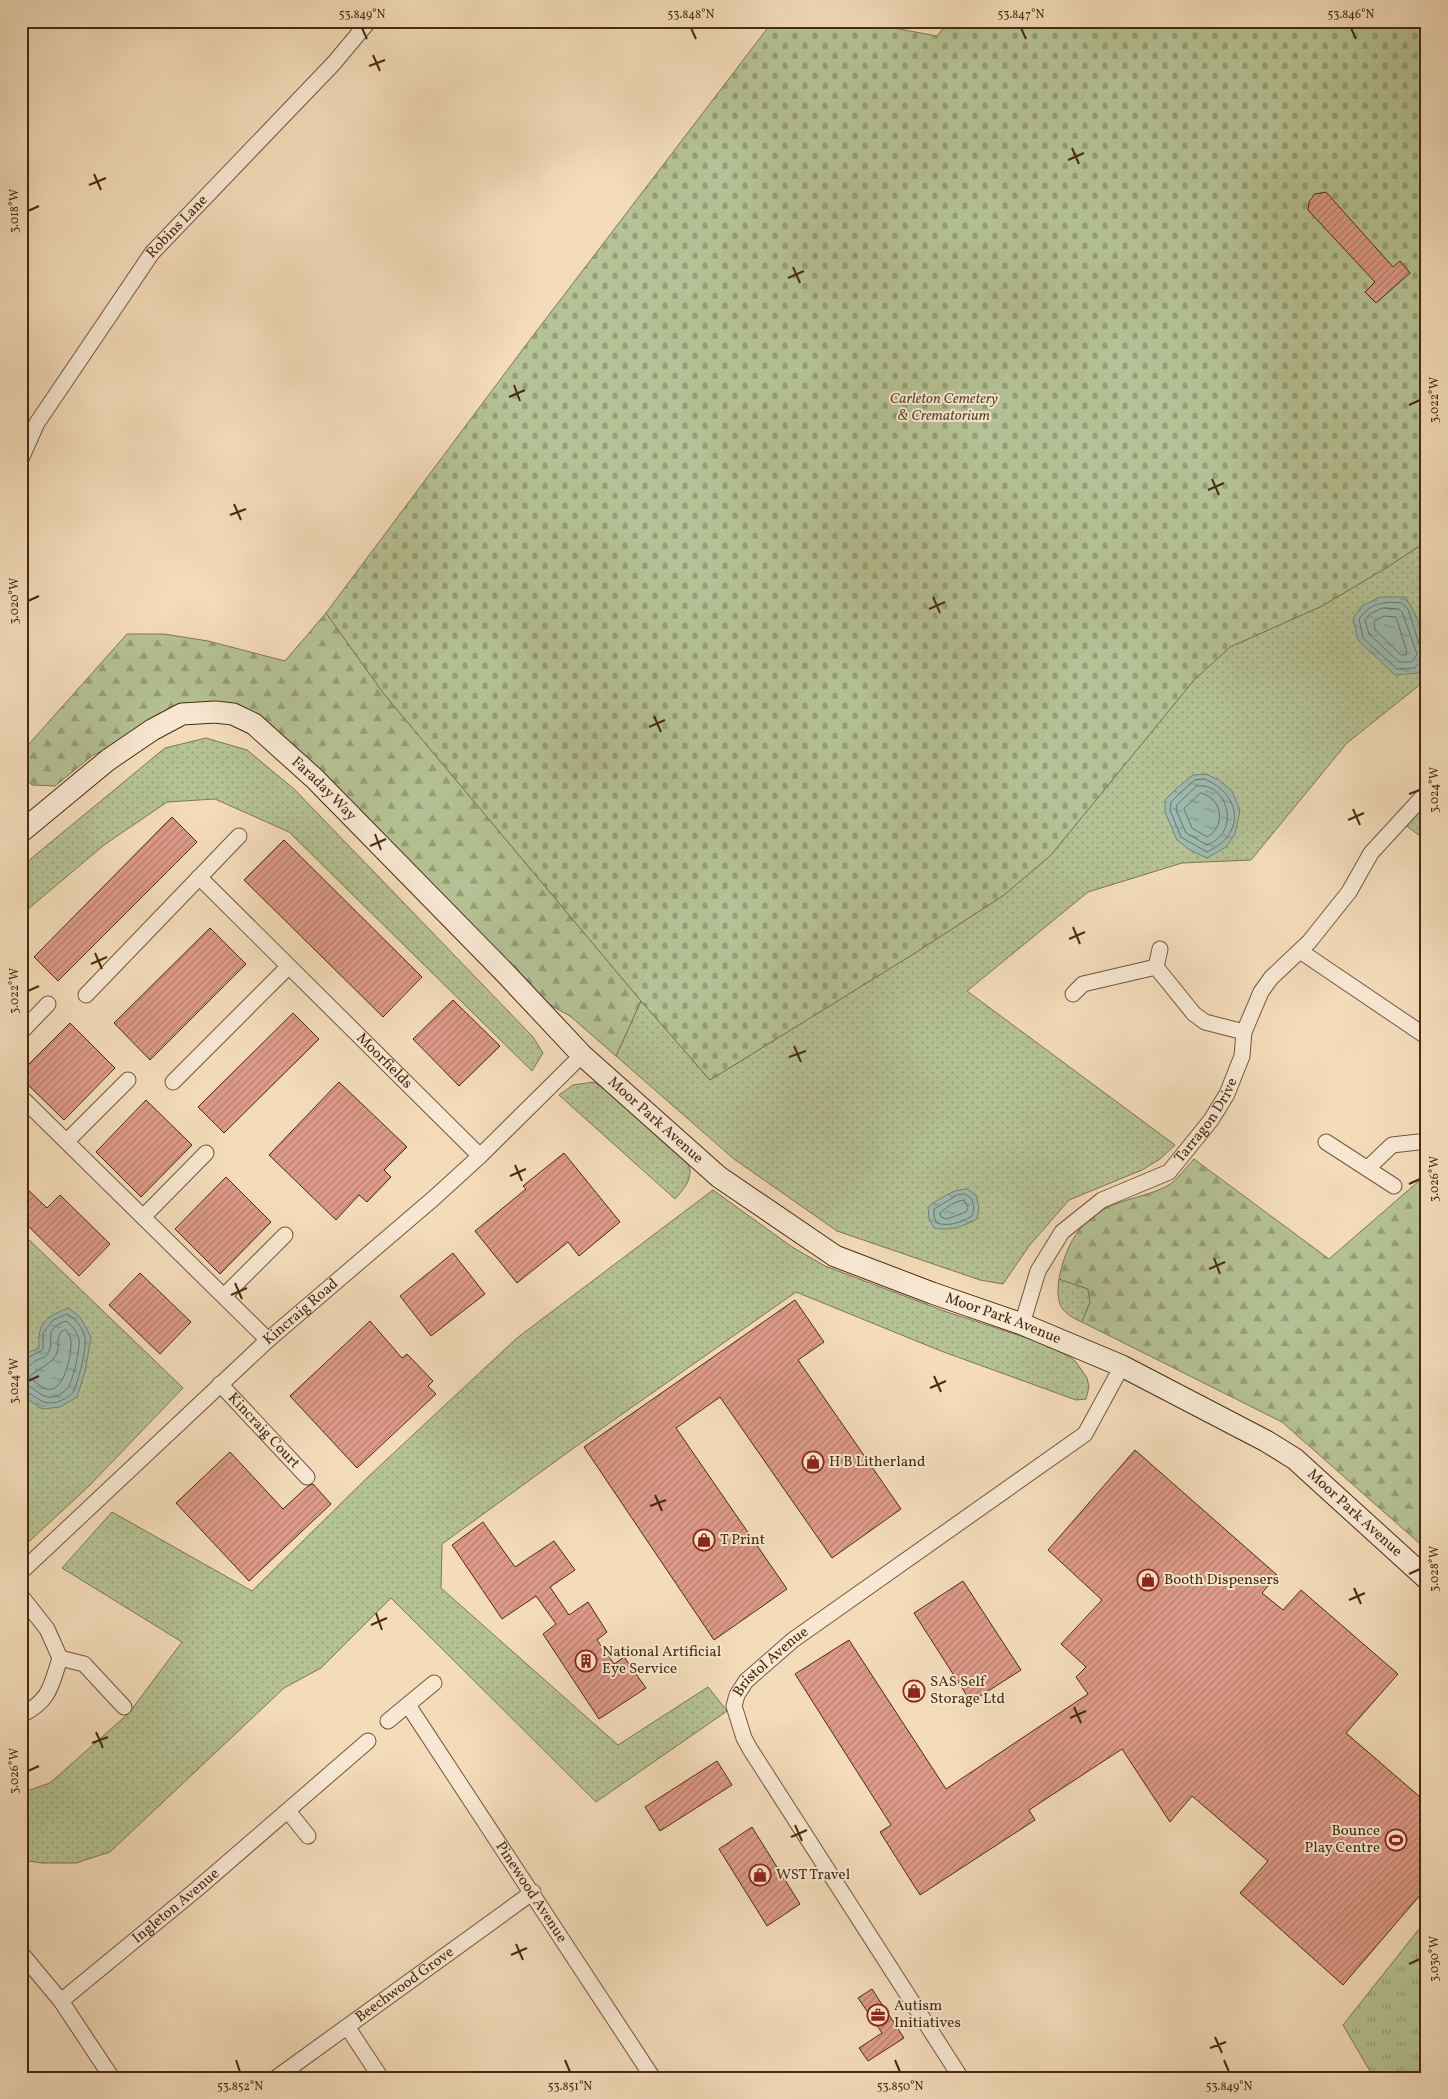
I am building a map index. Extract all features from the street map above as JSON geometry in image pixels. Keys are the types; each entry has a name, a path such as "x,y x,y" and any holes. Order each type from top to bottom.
{"street":[{"name":"Robins Lane","path":"21,459 36,423 152,253 334,62 369,21"},
{"name":"Faraday Way","path":"21,832 108,760 152,730 182,714 215,712 233,714 261,729 316,779 507,975 582,1055"},
{"name":"Tarragon Drive","path":"1022,1324 1038,1271 1062,1232 1102,1200 1169,1172 1211,1120 1228,1094 1242,1056 1244,1032 1261,992 1271,978 1300,951 1348,892 1371,853 1427,792"},
{"path":"86,995 239,836"},
{"name":"Moorfields","path":"199,877 480,1156"},
{"path":"1156,967 1160,950"},
{"path":"1300,951 1427,1037"},
{"path":"173,1082 288,967"},
{"path":"1073,994 1083,984 1156,967"},
{"path":"1156,967 1183,1001 1205,1022 1244,1032"},
{"path":"21,1032 48,1004"},
{"name":"Kincraig Road","path":"21,1572 268,1340 434,1198 480,1156 582,1055"},
{"name":"Moor Park Avenue","path":"582,1055 719,1177 835,1256 932,1293 1022,1324 1122,1366 1266,1440 1295,1459 1427,1578"},
{"path":"67,1141 128,1080"},
{"path":"21,1097 268,1340"},
{"path":"1368,1168 1392,1145 1427,1141"},
{"path":"1326,1142 1394,1186"},
{"path":"144,1216 206,1153"},
{"path":"224,1296 285,1235"},
{"name":"Bristol Avenue","path":"961,2078 750,1750 744,1738 734,1706 737,1695 746,1681 793,1640 1085,1434 1122,1366"},
{"name":"Kincraig Court","path":"220,1384 307,1477"},
{"path":"21,1596 46,1629 60,1658 50,1689 38,1707 21,1715"},
{"path":"60,1658 84,1664 124,1707"},
{"path":"388,1721 434,1683"},
{"name":"Pinewood Avenue","path":"408,1705 654,2078"},
{"name":"Ingleton Avenue","path":"61,2001 368,1741"},
{"path":"288,1810 308,1836"},
{"name":"Beechwood Grove","path":"276,2078 348,2028 533,1892"},
{"path":"21,1954 61,2001 109,2077"},
{"path":"348,2028 381,2078"}],"green space":[{"name":"Carleton Cemetery & Crematorium","path":"773,21 856,21 937,36 949,21 1427,21 1427,541 1322,606 1230,647 1194,680 1051,855 1004,895 915,953 710,1080 641,1001 384,694 326,613 532,337"},
{"path":"1427,541 1427,679 1347,743 1251,860 1182,863 1088,892 967,991 1175,1145 1160,1159 1142,1170 1069,1200 1029,1246 1003,1284 980,1280 837,1231 734,1159 616,1056 641,1001 710,1080 915,953 1004,895 1051,855 1194,680 1230,647 1322,606"},
{"path":"326,613 384,694 641,1001 616,1056 570,1016 518,987 233,714 152,730 93,755 55,786 32,785 21,774 21,753 127,634 164,634 208,641 285,661"},
{"path":"206,738 247,750 294,789 533,1037 543,1053 532,1071 289,832 215,799 167,802 104,845 21,915 21,868 165,748"},
{"path":"1427,802 1427,841 1404,824"},
{"path":"594,1082 647,1123 686,1161 690,1169 688,1181 675,1199 559,1095 573,1085"},
{"path":"1194,1159 1329,1259 1427,1174 1427,1550 1282,1422 1082,1322 1090,1302 1088,1289 1059,1279 1065,1256 1076,1234 1091,1217 1101,1210 1154,1192 1171,1184"},
{"path":"713,1190 792,1247 825,1266 944,1311 1036,1341 1069,1356 1076,1362 1087,1378 1089,1387 1086,1399 1076,1400 941,1351 796,1292 571,1450 442,1544 441,1588 618,1745 708,1687 727,1711 596,1802 391,1598 321,1668 284,1688 110,1852 76,1863 42,1863 21,1860 21,1793 50,1783 129,1713 182,1642 62,1568 112,1512 252,1591 369,1476 517,1338"},
{"path":"21,1232 183,1388 89,1486 21,1549"},
{"path":"1059,1279 1088,1289 1090,1302 1082,1322 1068,1314 1061,1306 1058,1294"},
{"path":"1427,1919 1427,2078 1374,2078 1343,2025"}],"water":[{"path":"1380,597 1405,597 1413,610 1424,637 1427,653 1425,665 1418,673 1395,675 1358,640 1353,618 1362,606"},
{"path":"1206,774 1219,780 1232,791 1240,810 1235,834 1226,847 1207,858 1190,850 1177,840 1165,812 1165,800 1177,788 1193,775"},
{"path":"967,1189 976,1195 979,1208 977,1219 956,1228 934,1228 929,1219 928,1207 951,1193"},
{"path":"68,1308 80,1317 91,1337 85,1372 77,1397 60,1407 42,1409 21,1394 21,1363 25,1354 39,1348 40,1332 44,1322"}],"building":[{"path":"1326,192 1393,267 1400,261 1410,273 1376,303 1365,292 1375,282 1308,210 1309,202 1315,194"},
{"path":"172,817 197,842 58,981 34,957"},
{"path":"284,840 422,977 383,1017 244,880"},
{"path":"210,928 246,964 150,1060 114,1023"},
{"path":"453,1000 500,1046 459,1086 413,1039"},
{"path":"293,1013 319,1039 224,1133 198,1107"},
{"path":"70,1023 115,1068 64,1120 21,1078 21,1072"},
{"path":"339,1082 407,1147 384,1170 391,1177 367,1202 359,1195 336,1220 269,1155"},
{"path":"146,1100 192,1145 141,1197 96,1152"},
{"path":"564,1153 620,1222 579,1256 568,1242 517,1283 475,1231 526,1189 523,1186"},
{"path":"226,1177 271,1222 220,1274 175,1229"},
{"path":"21,1183 47,1208 60,1195 110,1244 79,1276 21,1219"},
{"path":"453,1253 485,1294 431,1336 400,1296"},
{"path":"140,1273 191,1322 160,1354 109,1305"},
{"path":"795,1300 824,1342 798,1360 901,1509 832,1558 720,1397 676,1428 787,1589 714,1640 584,1447"},
{"path":"370,1321 402,1358 407,1354 433,1381 428,1386 436,1394 357,1468 290,1396"},
{"path":"1135,1450 1277,1575 1262,1593 1283,1610 1301,1590 1398,1674 1346,1733 1427,1803 1427,1887 1343,1985 1240,1893 1268,1861 1192,1796 1170,1822 1122,1749 1029,1810 1035,1820 920,1895 880,1832 891,1825 795,1674 849,1640 946,1789 1088,1694 1076,1677 1086,1667 1061,1644 1102,1600 1048,1550"},
{"path":"230,1452 283,1509 308,1486 313,1484 331,1504 249,1581 176,1503"},
{"path":"483,1522 515,1567 554,1541 575,1570 550,1587 569,1615 588,1602 607,1632 597,1640 614,1664 624,1657 646,1688 599,1719 543,1634 556,1624 536,1596 502,1619 452,1545"},
{"path":"963,1581 1021,1670 971,1702 914,1613"},
{"path":"717,1761 732,1785 660,1831 645,1807"},
{"path":"752,1827 800,1904 767,1926 719,1849"},
{"path":"872,1989 904,2038 868,2061 859,2048 882,2033 858,1998"}],"place":[{"name":"H B Litherland","path":"813,1462"},
{"name":"T Print","path":"704,1540"},
{"name":"Booth Dispensers","path":"1148,1580"},
{"name":"National Artificial Eye Service","path":"586,1661"},
{"name":"SAS Self Storage Ltd","path":"914,1691"},
{"name":"Bounce Play Centre","path":"1396,1840"},
{"name":"WST Travel","path":"760,1875"},
{"name":"Autism Initiatives","path":"878,2015"}]}
